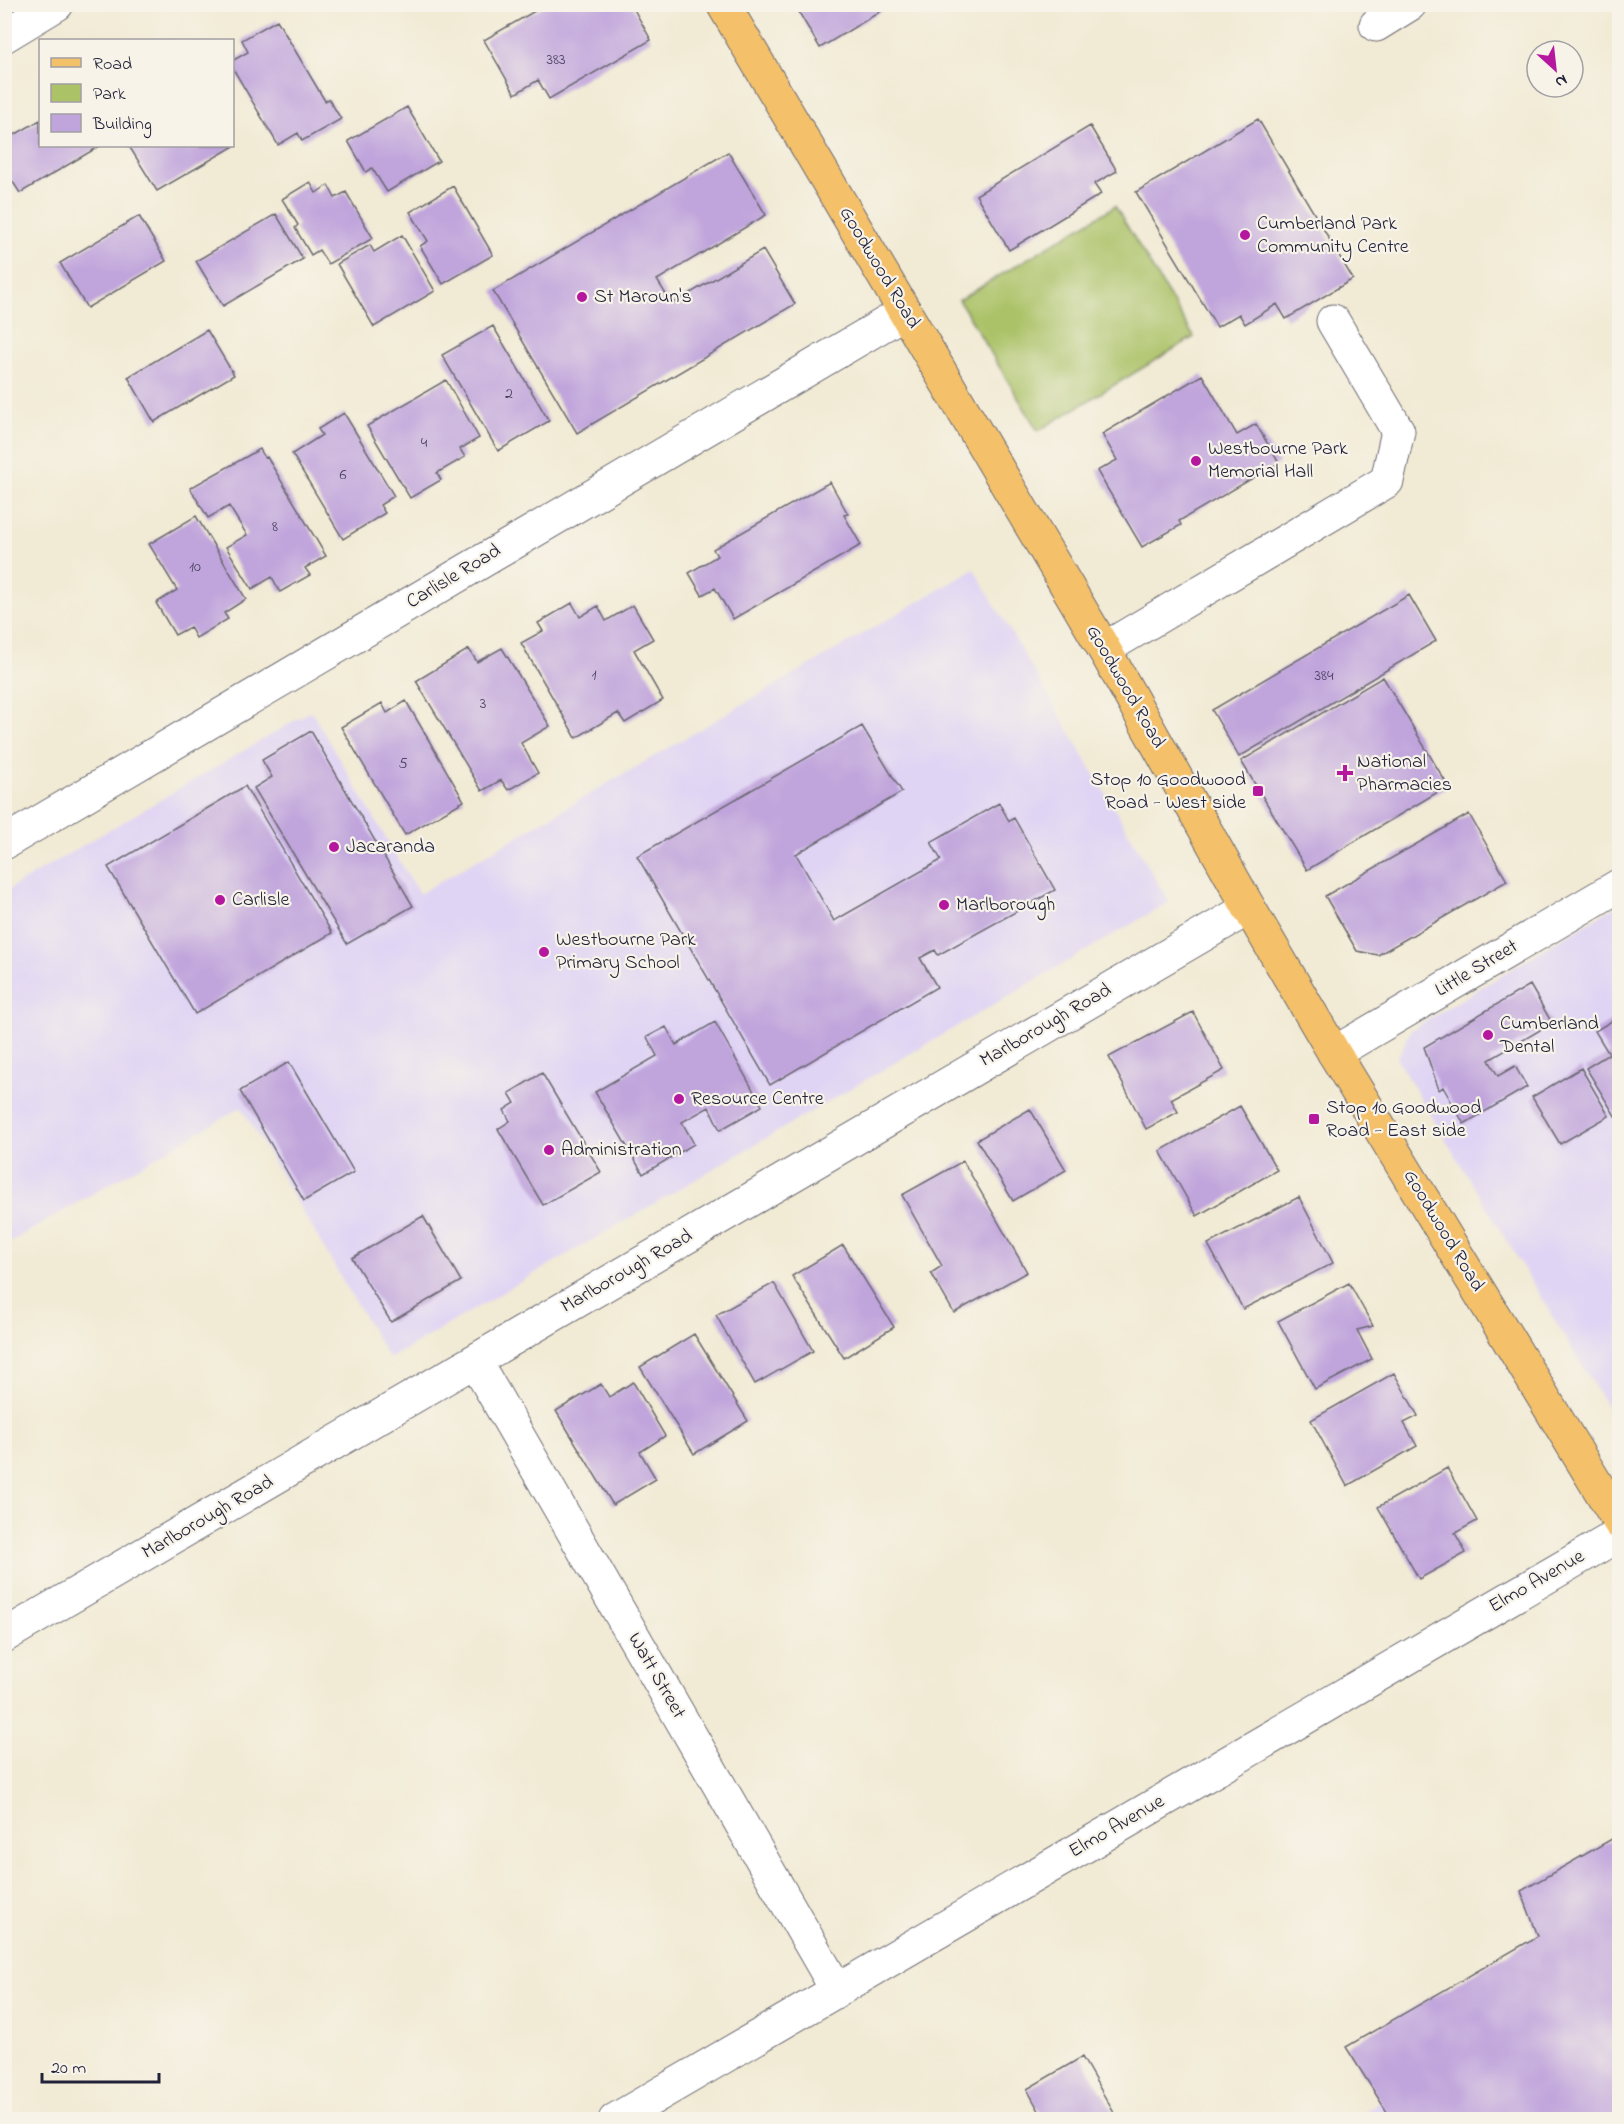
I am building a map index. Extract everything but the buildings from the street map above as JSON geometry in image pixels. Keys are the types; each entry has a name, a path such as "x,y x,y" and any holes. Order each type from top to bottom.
{"main road":[{"name":"Goodwood Road","path":"723,4 1104,649 1249,908 1334,1053 1620,1523"}],"street":[{"path":"4,36 57,4"},
{"path":"1377,25 1410,4"},
{"name":"Carlisle Road","path":"4,843 904,312"},
{"path":"1104,649 1387,481 1398,431 1333,321"},
{"name":"Little Street","path":"1334,1053 1620,885"},
{"name":"Marlborough Road","path":"4,1636 1249,908"},
{"name":"Watt Street","path":"475,1361 837,1990"},
{"name":"Elmo Avenue","path":"615,2120 1620,1534"}],"shaded area":[{"name":"Westbourne Park Primary School","path":"974,569 1169,902 389,1359 241,1107 5,1245 4,892 311,711 419,894"},
{"path":"1619,904 1619,1427 1397,1059 1411,1030"},
{"path":"1381,2101 1392,2120 1350,2120"}],"green space":[{"path":"1115,206 1194,337 1038,431 959,300"}],"place":[{"name":"Cumberland Park Community Centre","path":"1245,235"},
{"name":"St Maroun's","path":"582,297"},
{"name":"Westbourne Park Memorial Hall","path":"1196,461"},
{"name":"National Pharmacies","path":"1345,773"},
{"name":"Stop 10 Goodwood Road - West side","path":"1258,791"},
{"name":"Jacaranda","path":"334,847"},
{"name":"Carlisle","path":"220,900"},
{"name":"Marlborough","path":"944,905"},
{"name":"Westbourne Park Primary School","path":"544,952"},
{"name":"Cumberland Dental","path":"1488,1035"},
{"name":"Resource Centre","path":"679,1099"},
{"name":"Stop 10 Goodwood Road - East side","path":"1314,1119"},
{"name":"Administration","path":"549,1150"}]}
